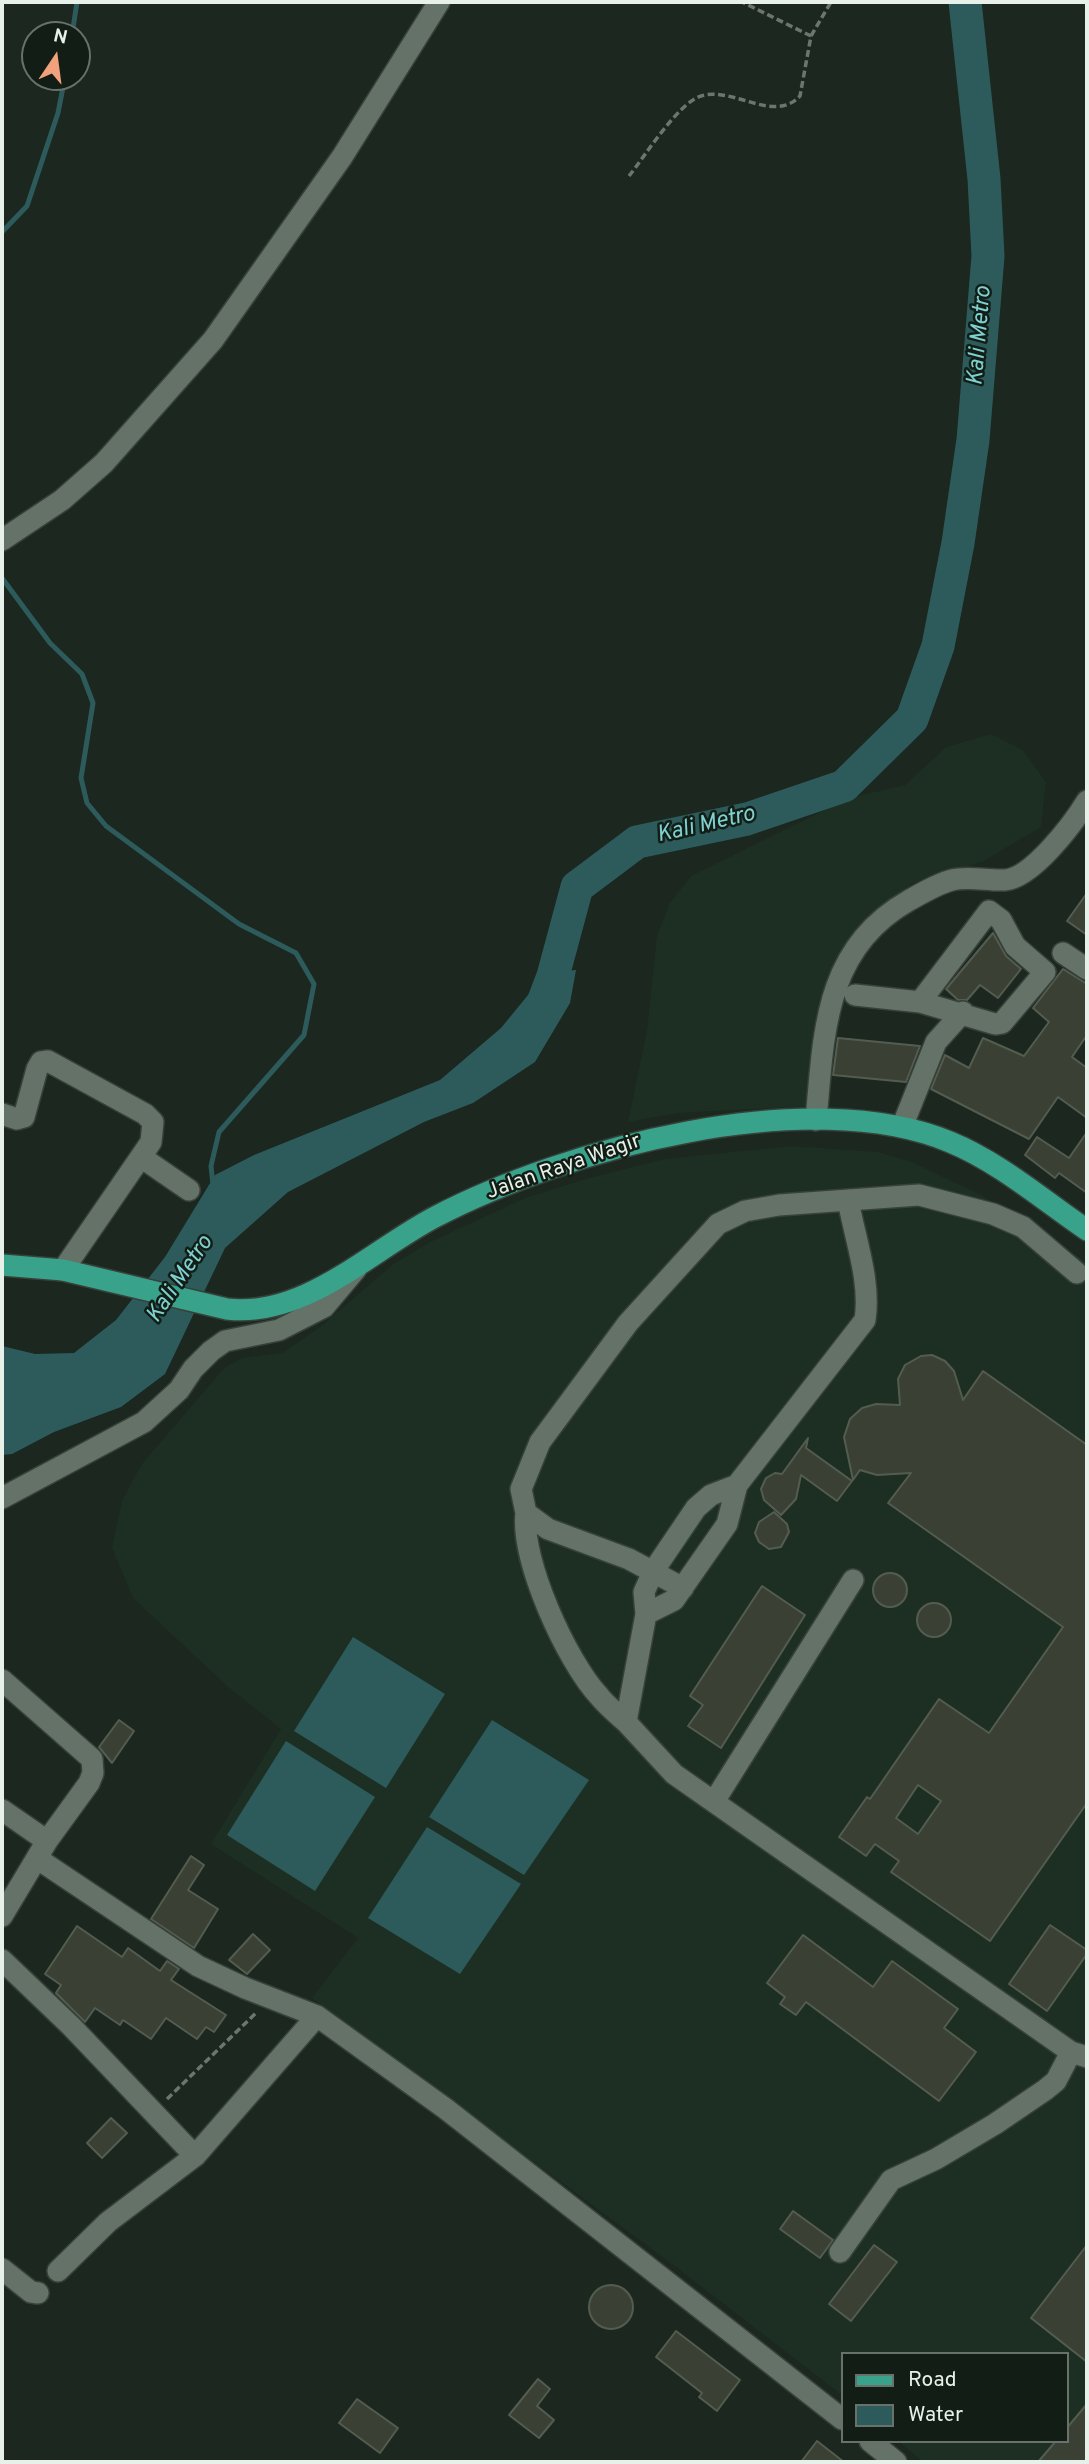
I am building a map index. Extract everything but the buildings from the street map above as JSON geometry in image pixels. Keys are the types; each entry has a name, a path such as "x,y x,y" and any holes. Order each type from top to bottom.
{"main road":[{"name":"Jalan Raya Wagir","path":"2,1265 63,1270 227,1309 252,1312 281,1306 435,1217 529,1176 659,1136 692,1130 816,1120 902,1127 973,1152 1087,1230"}],"street":[{"path":"6,538 62,500 104,463 213,340 342,158 439,2"},
{"path":"816,1120 824,1037 835,987 846,962 869,931 890,911 952,880 1006,880 1020,877 1072,825 1087,801"},
{"path":"855,995 929,1004 963,1012 995,1024 1002,1023 1045,972 1015,946 1001,920 989,911 929,1004 936,1042"},
{"path":"1063,953 1087,969"},
{"path":"902,1127 936,1042 963,1012"},
{"path":"2,1114 17,1119 24,1117 41,1062 54,1063 150,1117 153,1131 141,1157 63,1270"},
{"path":"141,1157 189,1191"},
{"path":"1077,1273 1023,1227 993,1214 919,1195 779,1205 745,1211 718,1224 628,1323 540,1443 521,1489 526,1514 524,1527 528,1553 568,1653 597,1695 674,1774 1079,2055 1087,2074"},
{"path":"646,1614 674,1600 683,1588 727,1524 737,1485 864,1320 868,1300 866,1284 848,1200"},
{"path":"2,1497 144,1422 179,1390 193,1368 211,1350 225,1341 279,1330 324,1307 362,1261"},
{"path":"626,1723 646,1614 644,1592 654,1570 696,1508 710,1495 737,1485"},
{"path":"526,1514 548,1529 654,1570 683,1588"},
{"path":"715,1800 853,1580"},
{"path":"2,1680 92,1759 94,1765 89,1783 2,1916"},
{"path":"2,1810 43,1850 198,1966 317,2016 457,2118 841,2418"},
{"path":"2,1959 195,2156"},
{"path":"58,2271 108,2222 195,2156 317,2016"},
{"path":"840,2252 891,2180 995,2124 1056,2081 1079,2055"},
{"path":"2,2269 30,2290"},
{"path":"872,2443 896,2462"}],"path":[{"path":"742,2 811,36"},
{"path":"629,176 693,99 719,94 757,104 784,106 794,103 800,96 811,36 831,2"},
{"path":"154,2113 272,1998"}],"shaded area":[{"path":"991,734 1023,750 1046,782 1041,827 982,862 911,884 860,935 812,1106 677,1113 628,1122 647,1030 657,935 670,903 691,876 849,798 905,785 946,747"},
{"path":"791,1146 878,1152 912,1162 983,1196 1087,1262 1087,2462 923,2462 900,2443 1068,2443 1068,2352 841,2352 841,2394 672,2264 312,1998 358,1938 211,1844 281,1729 228,1687 133,1598 112,1548 122,1501 141,1465 224,1368 242,1358 282,1353 320,1327 392,1265 430,1242 525,1198 664,1159"}],"water":[{"path":"576,970 570,1003 535,1062 473,1103 424,1122 288,1192 225,1248 165,1374 121,1407 54,1432 12,1454 2,1455 2,1346 35,1354 74,1353 116,1320 165,1257 215,1175 254,1155 440,1080 501,1028 546,973"},
{"path":"353,1637 445,1694 386,1788 294,1731"},
{"path":"492,1720 589,1780 524,1875 429,1817"},
{"path":"286,1741 375,1797 315,1891 227,1835"},
{"path":"427,1827 521,1884 460,1974 368,1918"}],"waterway":[{"path":"74,21 77,2"},
{"name":"Kali Metro","path":"539,1013 553,976 577,887 637,842 747,819 844,786 912,719 938,646 958,543 973,440 988,256 984,179 965,2"},
{"path":"2,232 27,206 58,113 62,91"},
{"path":"2,578 50,643 82,674 93,703 81,778 87,803 106,826 239,924 296,953 314,984 304,1035 219,1132 211,1166 213,1185"}]}
